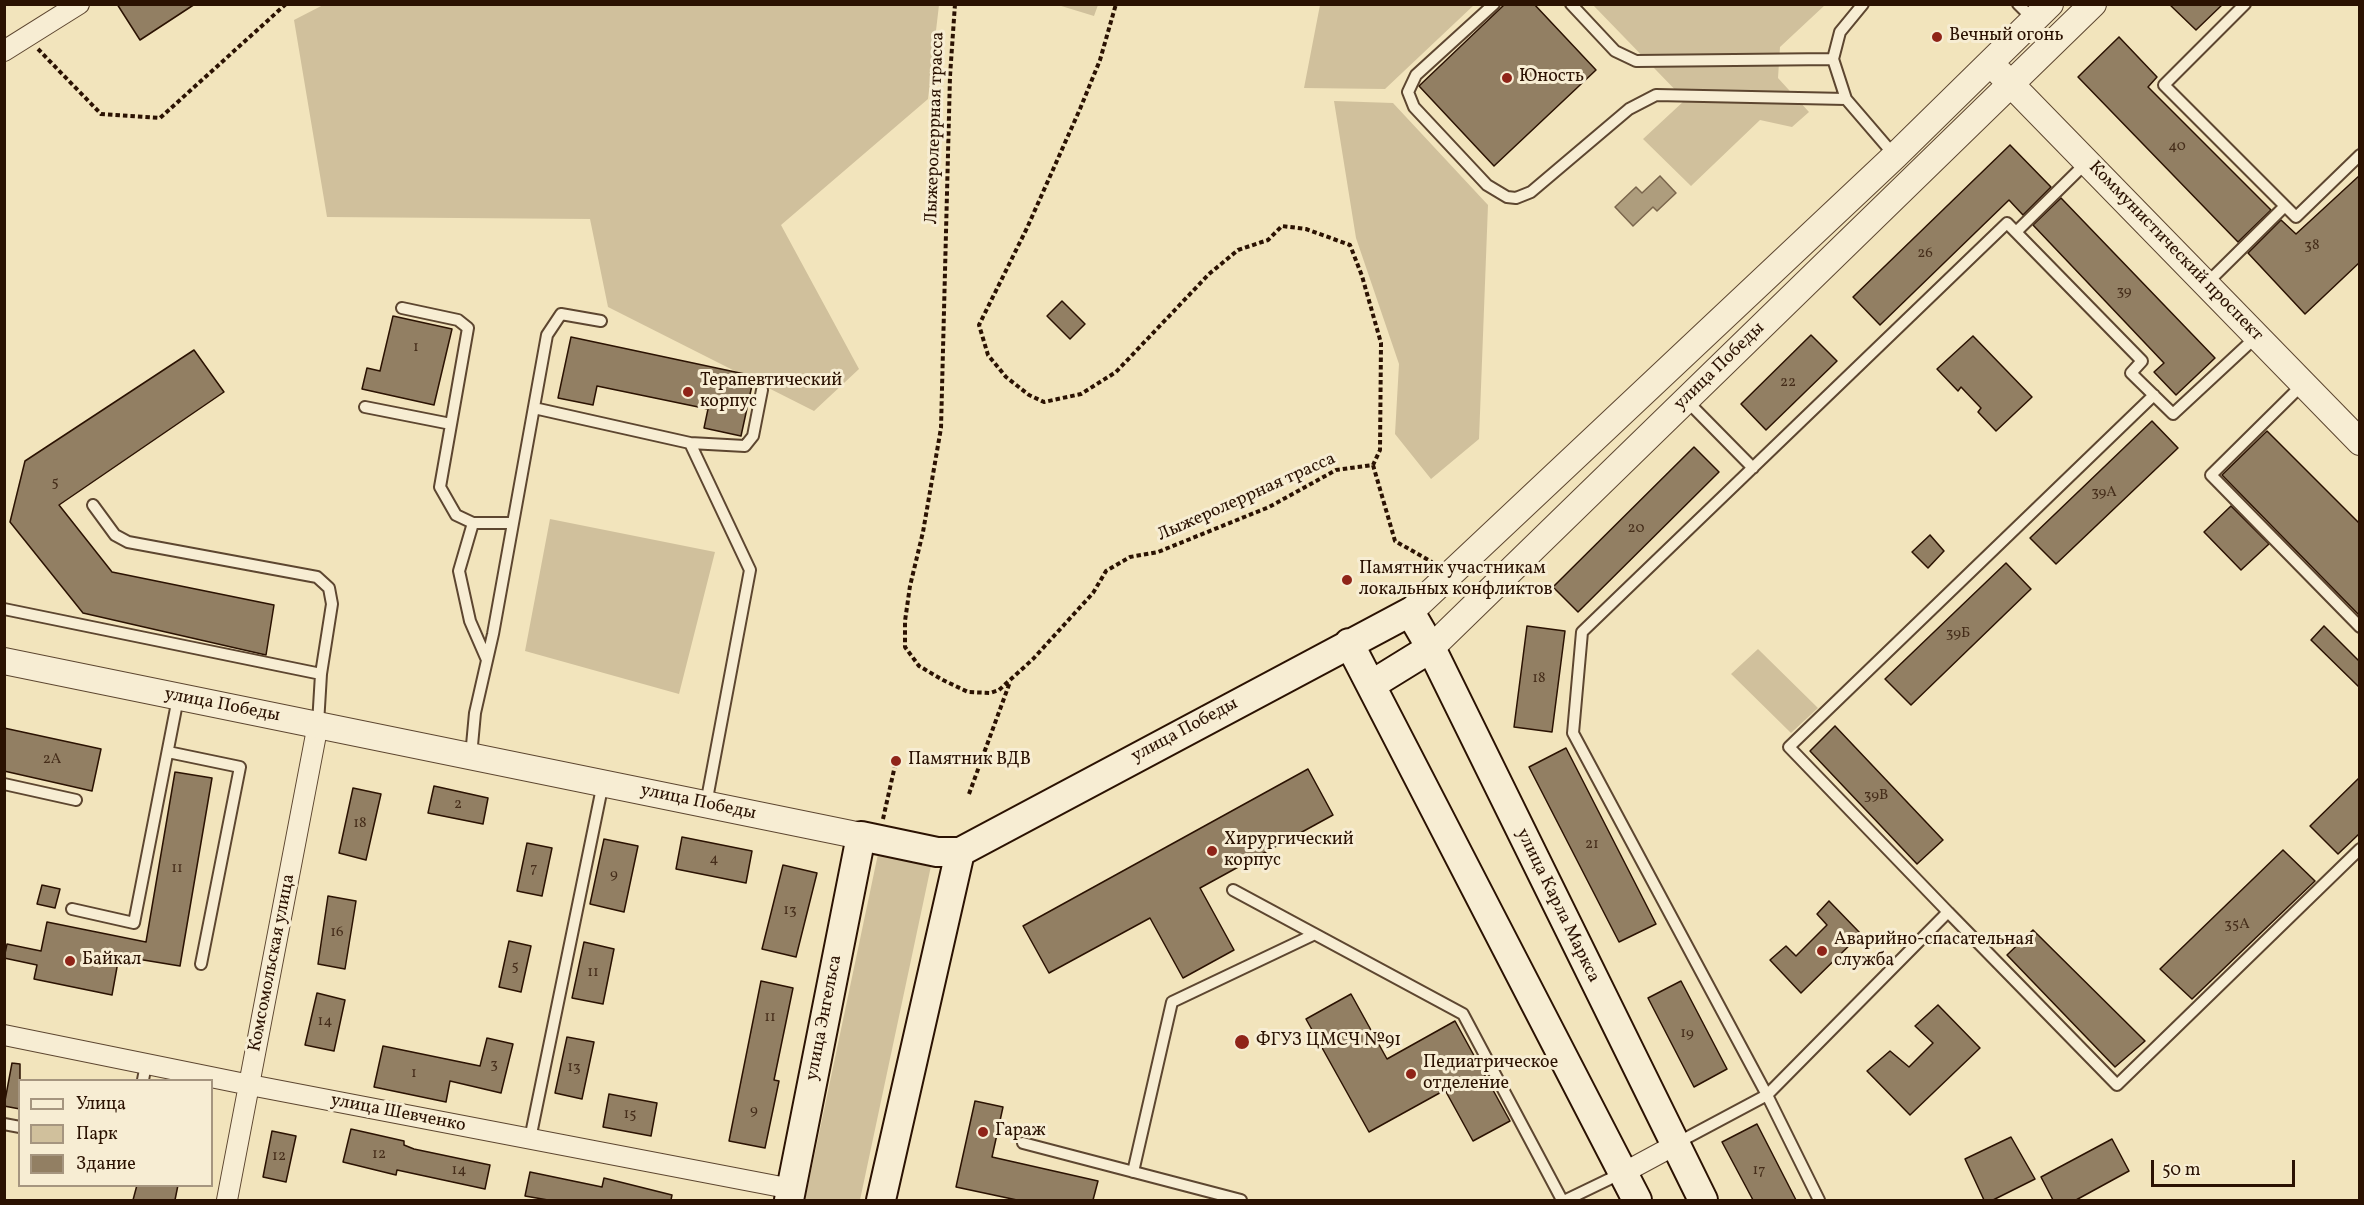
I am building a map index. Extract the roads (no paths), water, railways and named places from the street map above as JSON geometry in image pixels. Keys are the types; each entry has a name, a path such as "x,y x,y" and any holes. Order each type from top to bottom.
{"main road":[{"name":"улица Победы","path":"872,828 937,852 960,852 1410,612"},
{"name":"улица Карла Маркса","path":"1410,612 1431,648 1703,1200"},
{"path":"1349,643 1637,1200"},
{"name":"улица Победы","path":"1371,685 1431,648"},
{"name":"улица Энгельса","path":"790,1195 872,828"},
{"path":"881,1200 960,852"}],"street":[{"path":"4,51 79,4"},
{"name":"улица Победы","path":"1431,648 2093,4"},
{"name":"улица Победы","path":"1410,612 1895,156 1989,62 2034,10"},
{"name":"Коммунистический проспект","path":"1989,62 2360,442"},
{"name":"улица Победы","path":"4,661 706,804 872,828"},
{"name":"Комсомольская улица","path":"227,1200 318,724"},
{"name":"улица Шевченко","path":"4,1035 144,1072 197,1079"},
{"name":"улица Шевченко","path":"213,1081 250,1086 530,1139 790,1195"},
{"path":"1623,1173 1675,1145"}],"lane":[{"path":"1494,4 1416,75 1408,92 1414,106 1487,185 1508,196 1516,198 1531,192 1629,109 1656,95 1846,99"},
{"path":"1571,4 1615,51 1636,61 1833,59"},
{"path":"1863,4 1840,32 1833,59 1846,99 1895,156"},
{"path":"2245,4 2164,85 2296,217 2360,154"},
{"path":"2016,232 2087,162"},
{"path":"2206,284 2285,206"},
{"path":"1819,1200 1767,1095 1573,733 1582,632 2007,223 2142,361 2132,373 2173,414 2257,336"},
{"path":"402,308 458,320 468,328 440,488 456,515 473,522 513,523"},
{"path":"471,756 475,713 487,660 547,335 561,314 601,321"},
{"path":"2303,384 2211,475 2360,627"},
{"path":"534,408 690,443 745,446 753,436 762,390"},
{"path":"2154,395 1789,747 2117,1085 2360,849"},
{"path":"1686,400 1753,468"},
{"path":"365,407 451,424"},
{"path":"690,443 750,570 706,804"},
{"path":"93,505 115,535 128,542 317,577 329,588 332,604 321,675 318,724"},
{"path":"473,522 459,571 470,621 487,660"},
{"path":"4,609 321,675"},
{"path":"72,909 134,923 178,698"},
{"path":"168,752 240,767 201,964"},
{"path":"530,1139 603,783"},
{"path":"4,784 76,800"},
{"path":"1233,890 1463,1014 1564,1200 1623,1173"},
{"path":"1675,1145 1767,1095 1948,912"},
{"path":"1132,1172 1172,1002 1315,934"},
{"path":"1023,1143 1241,1200"}],"place":[{"name":"Вечный огонь","path":"1937,37"},
{"name":"Юность","path":"1507,78"},
{"name":"Терапевтический корпус","path":"688,392"},
{"name":"Памятник участникам локальных конфликтов","path":"1347,580"},
{"name":"Памятник ВДВ","path":"896,761"},
{"name":"Хирургический корпус","path":"1212,851"},
{"name":"Аварийно-спасательная служба","path":"1822,951"},
{"name":"Байкал","path":"70,961"},
{"name":"ФГУЗ ЦМСЧ №91","path":"1242,1042"},
{"name":"Педиатрическое отделение","path":"1411,1074"},
{"name":"Гараж","path":"983,1132"}]}
